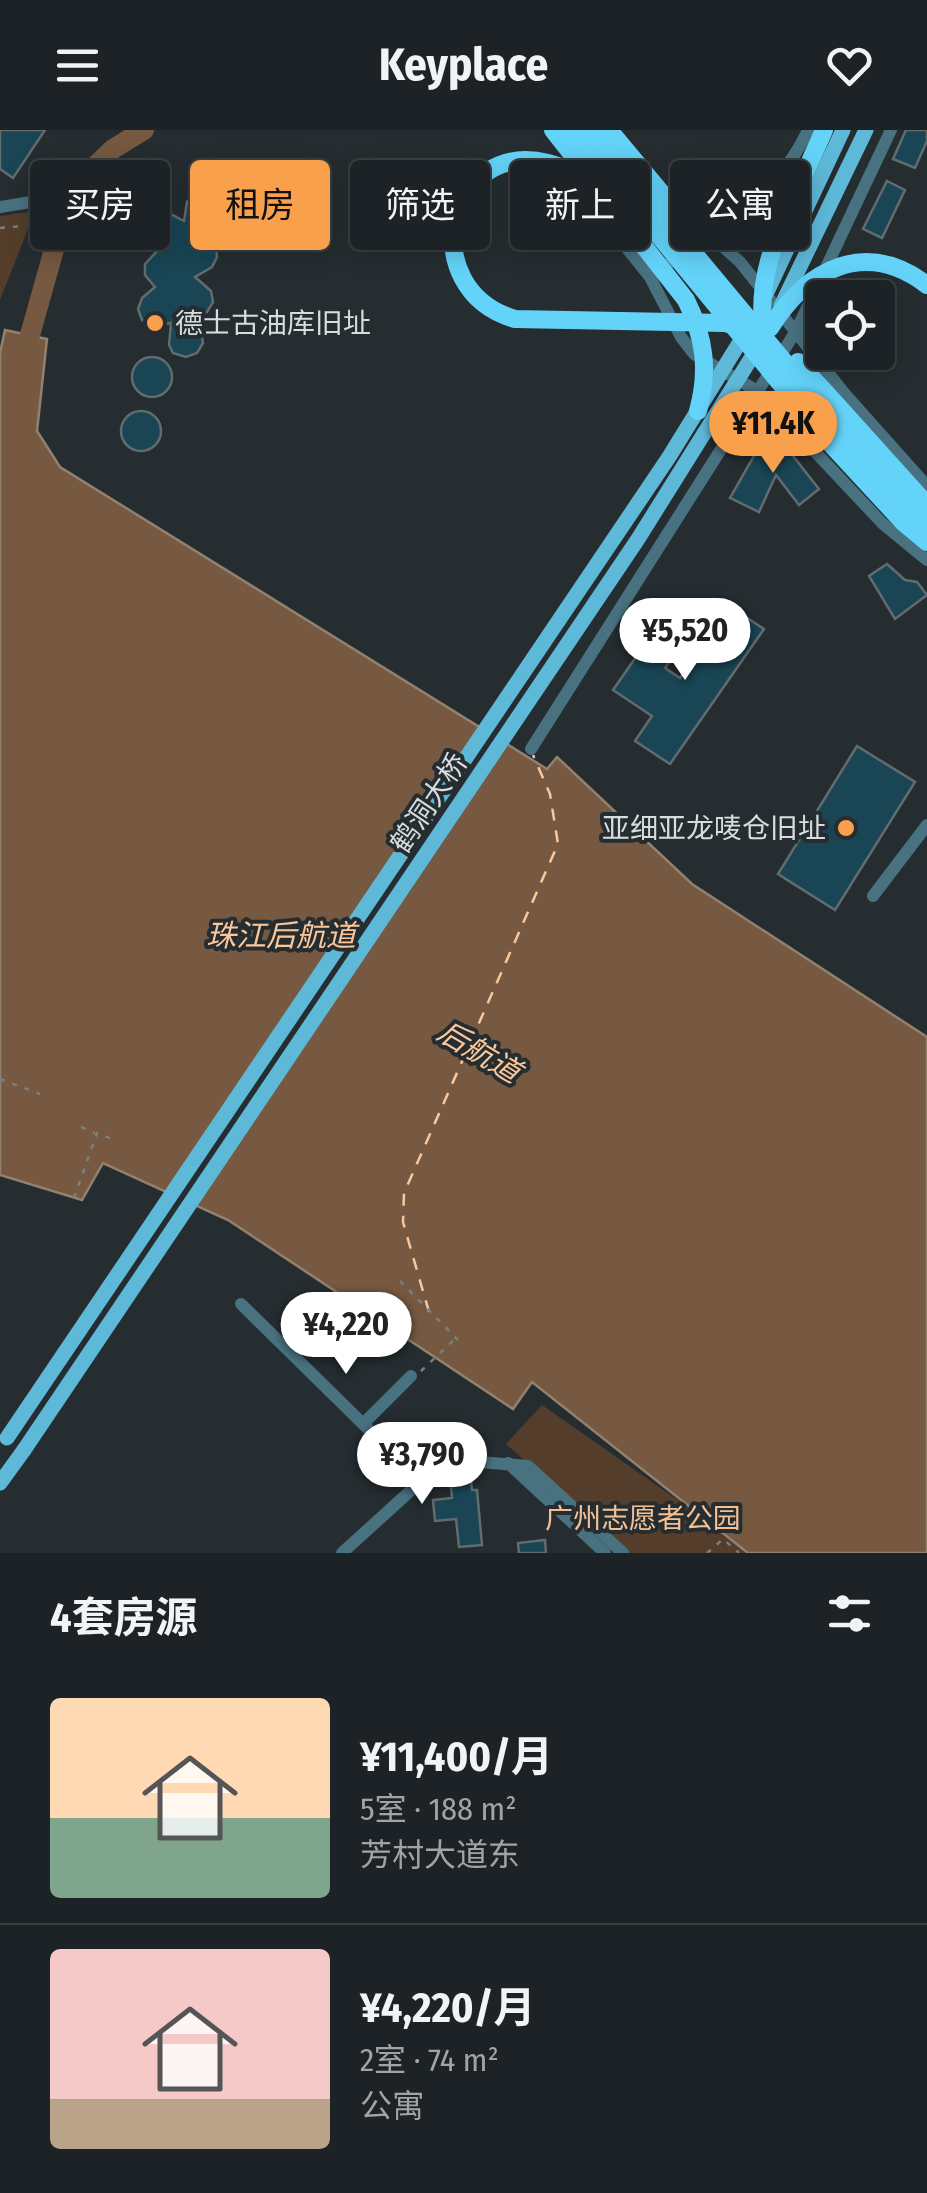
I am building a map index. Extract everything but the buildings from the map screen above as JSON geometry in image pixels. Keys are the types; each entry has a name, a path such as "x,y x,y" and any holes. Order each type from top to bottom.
{"highway":[{"path":"555,130 578,160"},
{"path":"572,130 872,492 927,542"},
{"path":"591,130 877,474 927,523"},
{"path":"609,130 670,202"},
{"path":"810,163 824,130"},
{"path":"510,165 490,171 473,184 456,214 452,247 464,282 486,306 514,318 725,323 751,331 780,357"},
{"path":"649,250 691,310 701,340 706,370 698,411"},
{"path":"771,250 761,307 767,351 796,402"},
{"path":"770,328 806,283 840,266 881,265 909,273 927,285"},
{"path":"734,301 800,364 927,505"}],"main road":[{"name":"鹤洞大桥","path":"0,1448 698,411 753,321 843,130"},
{"name":"鹤洞大桥","path":"0,1484 638,539 770,328 866,130"}],"street":[{"path":"555,130 582,192 650,276 694,354 759,392 882,523 927,560"},
{"path":"618,130 670,192"},
{"path":"791,160 808,130"},
{"path":"531,749 796,331 891,130"},
{"path":"0,207 30,203"},
{"path":"650,276 688,250"},
{"path":"727,250 927,486"},
{"path":"873,896 927,825"},
{"path":"241,1304 420,1480"},
{"path":"363,1424 411,1376"},
{"path":"508,1464 605,1553"},
{"path":"342,1553 420,1480 454,1465 508,1464 522,1464 534,1471 623,1553"}],"path":[{"path":"0,228 23,226"},
{"path":"0,1086 1,1079 40,1094"},
{"path":"81,1127 114,1140"},
{"path":"74,1198 97,1133"},
{"path":"400,1281 462,1344"},
{"path":"429,1367 456,1338"},
{"path":"707,1553 723,1539 740,1553"}],"green space":[{"path":"30,212 30,224 0,300 0,216"},
{"name":"广州志愿者公园","path":"542,1405 748,1553 628,1553 506,1444"}],"water":[{"name":"珠江后航道","path":"5,330 47,339 37,431 60,467 547,769 557,757 692,884 927,1037 927,1553 748,1553 532,1382 513,1409 228,1220 103,1163 82,1200 0,1175 0,353"}],"pier":[{"path":"482,723 509,740 191,1209 163,1196"}],"waterway":[{"path":"30,335 71,189 113,149 144,130"}],"ferry route":[{"path":"429,1312 403,1222 404,1193 558,844 550,794 533,755"}],"place":[{"name":"德士古油库旧址","path":"155,323"},
{"name":"亚细亚龙唛仓旧址","path":"846,828"}],"water label":[{"name":"后航道","path":"479,1052"}]}
